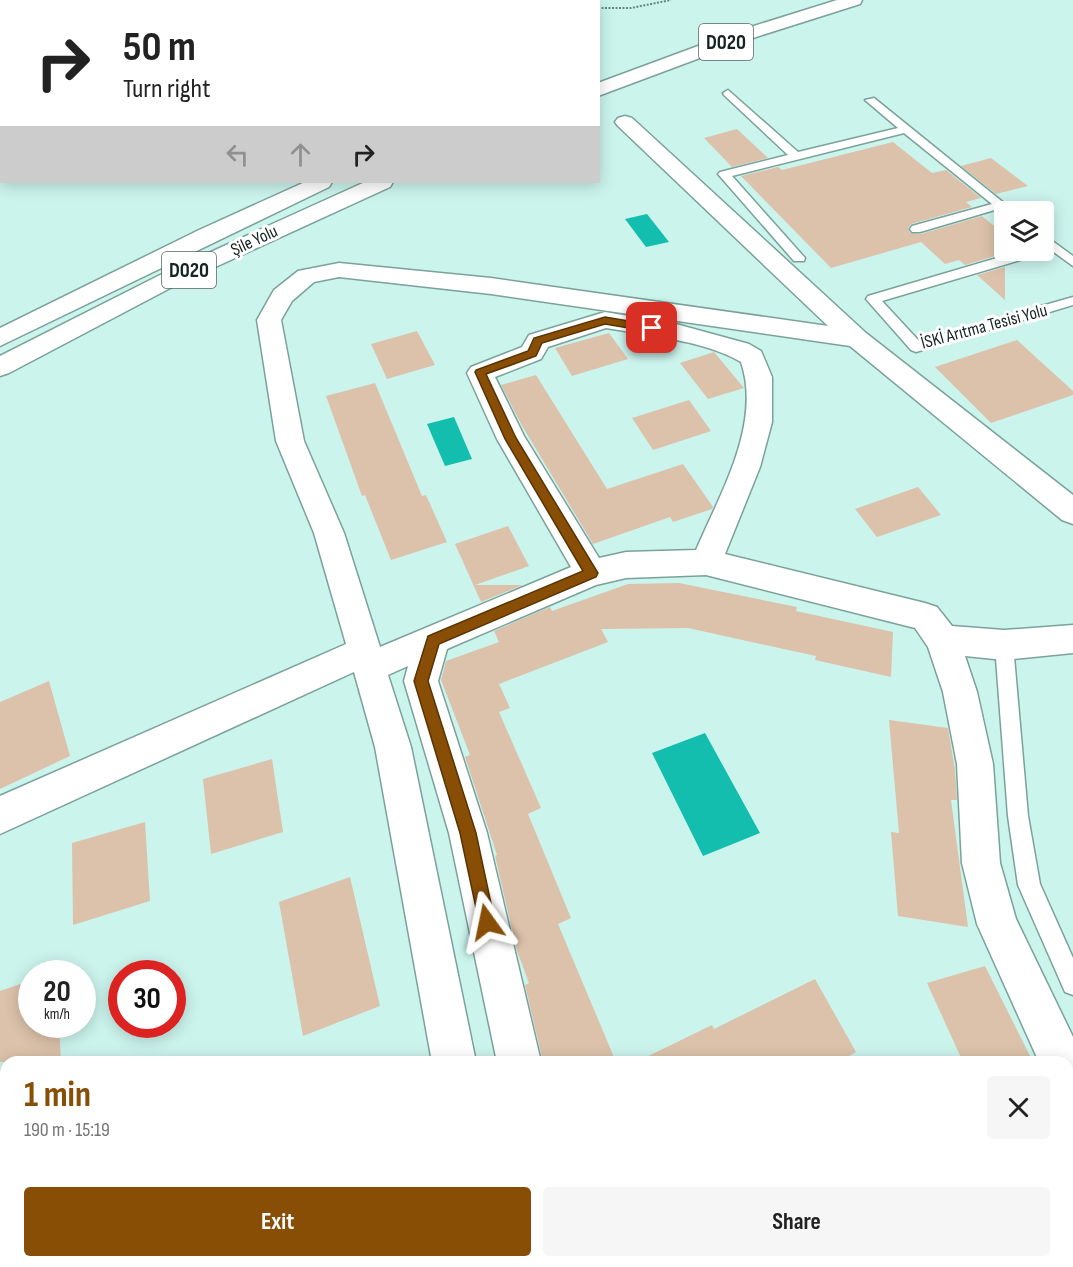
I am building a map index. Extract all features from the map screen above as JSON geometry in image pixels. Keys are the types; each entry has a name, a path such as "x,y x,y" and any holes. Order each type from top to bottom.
{"main road":[{"name":"D020","path":"624,62 805,0"},
{"name":"D020","path":"600,89 750,33 854,0"},
{"path":"625,122 856,339 1073,512"},
{"name":"Şile Yolu","path":"0,338 207,235 319,183"},
{"name":"Şile Yolu","path":"0,367 168,280 380,183"},
{"path":"453,1056 393,747 329,533 290,441 269,320 283,296 306,276 339,270 491,286 856,339"},
{"path":"591,573 511,439 480,372 532,353 538,341 605,320 676,332 740,350 753,357 759,377 758,422 746,466 706,562"},
{"path":"0,815 368,659 433,640 591,573 626,565 706,562 925,617 943,640 960,693 975,764 981,862 997,924 1059,1056"},
{"path":"943,640 1004,645 1073,639"},
{"path":"433,640 421,681 468,833 518,1056"}],"lane":[{"path":"728,93 796,156"},
{"path":"870,100 996,201"},
{"path":"800,258 724,174 906,129"},
{"path":"916,229 994,211"},
{"name":"İSKİ Arıtma Tesisi Yolu","path":"1054,251 1073,262"},
{"name":"İSKİ Arıtma Tesisi Yolu","path":"997,261 873,299 916,347 1073,301"},
{"path":"1004,645 1018,816 1029,885 1073,984"}],"path":[{"path":"600,8 631,8 671,0"}],"shaded area":[{"path":"647,214 669,242 646,247 625,219"},
{"path":"454,417 472,459 445,466 427,424"},
{"path":"705,733 760,833 703,856 652,753"}],"building":[{"path":"737,129 768,158 732,167 704,138"},
{"path":"893,142 932,173 946,170 981,198 966,202 972,207 911,224 908,228 910,233 921,234 982,216 994,226 994,256 965,265 959,260 945,264 921,242 831,268 741,176 778,167 782,170"},
{"path":"991,158 1028,186 996,194 961,166"},
{"path":"1005,267 1005,300 977,275"},
{"path":"417,331 435,365 387,379 371,344"},
{"path":"609,333 628,359 572,376 555,348"},
{"path":"1017,340 1073,391 1073,395 991,423 935,367"},
{"path":"714,352 744,388 708,399 680,363"},
{"path":"536,375 607,489 683,464 713,507 712,509 673,522 670,517 593,544 521,424 501,385"},
{"path":"375,383 422,496 426,495 447,542 391,560 365,495 362,496 326,396"},
{"path":"689,400 711,431 653,450 632,418"},
{"path":"918,487 941,515 877,537 855,509"},
{"path":"508,526 529,566 475,585 523,585 481,602 455,544"},
{"path":"679,583 797,607 796,611 893,632 891,677 815,660 816,656 688,628 601,629 608,642 499,684 510,708 499,712 541,808 528,814 571,918 558,924 613,1056 542,1056 525,985 529,983 517,951 495,856 497,855 465,757 470,755 441,680 446,661 499,642 494,631 550,607 552,611 628,584"},
{"path":"49,681 70,756 0,789 0,702"},
{"path":"889,720 948,728 957,800 951,800 968,927 898,916 891,832 899,833"},
{"path":"272,759 283,832 211,854 203,779"},
{"path":"145,822 150,901 73,925 72,843"},
{"path":"350,877 380,1006 303,1036 279,902"},
{"path":"985,966 1030,1056 960,1056 927,983"},
{"path":"815,979 856,1052 849,1056 648,1056 712,1025 714,1029"},
{"path":"18,985 18,1038 60,1038 61,1056 0,1056 0,991"}],"route":[{"path":"487,922 468,833 421,681 433,640 591,573 511,439 480,372 532,353 538,341 588,324 605,320 652,328"}]}
